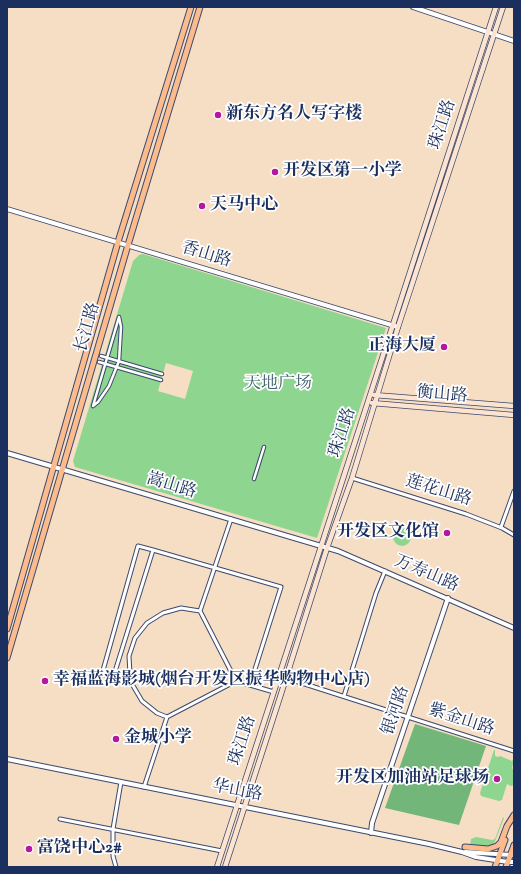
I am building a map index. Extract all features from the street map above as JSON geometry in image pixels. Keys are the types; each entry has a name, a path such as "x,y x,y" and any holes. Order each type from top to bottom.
{"main road":[{"name":"长江路","path":"7,629 55,467 118,242 191,7"},
{"name":"长江路","path":"7,658 128,245 200,7"},
{"name":"珠江路","path":"217,867 496,7"},
{"path":"225,867 327,548 352,478 375,403 376,395 503,7"},
{"name":"衡山路","path":"370,394 514,406"},
{"name":"衡山路","path":"368,402 514,415"},
{"path":"464,850 488,849 497,846 501,842 507,826 514,814"},
{"path":"495,867 514,814"},
{"path":"507,865 512,855 514,845"}],"street":[{"path":"413,7 514,42"},
{"name":"香山路","path":"7,209 398,327"},
{"path":"119,317 121,327 119,361 109,386 98,402 93,406 119,317"},
{"path":"101,356 162,374"},
{"path":"99,362 161,380"},
{"path":"254,479 264,446"},
{"name":"嵩山路","path":"7,453 327,548"},
{"name":"莲花山路","path":"352,478 466,514 501,527 514,535"},
{"path":"501,527 514,491"},
{"path":"231,519 200,611 236,682"},
{"path":"153,550 113,678 102,674 138,546 153,550 215,567 281,587 250,685"},
{"name":"万寿山路","path":"327,548 338,551 385,571 514,628"},
{"path":"344,696 376,593 385,571"},
{"name":"银河路","path":"371,833 372,823 448,598"},
{"path":"167,717 157,713 149,707 136,693 130,674 129,656 135,638 147,623 163,612 181,608 200,611"},
{"name":"紫金山路","path":"286,678 514,751"},
{"path":"144,787 167,717 236,682 274,692"},
{"name":"华山路","path":"7,759 371,833 464,850"},
{"path":"116,867 113,856 113,829 121,782"},
{"path":"60,819 222,851"},
{"path":"464,850 512,855"},
{"path":"464,850 476,857 497,861 507,865 514,862"}],"green space":[{"name":"天地广场","path":"143,254 386,328 317,538 75,467 73,461 133,261 139,255","holes":["166,363 193,371 185,399 158,391"]},
{"path":"398,528 406,528 411,533 409,544 406,546 398,546 393,541 393,533"},
{"path":"415,724 486,746 459,825 385,808"},
{"path":"494,750 495,756 500,756 512,761 514,758 512,769 514,768 514,785 511,786 507,784 502,800 499,801 481,796 480,793"},
{"path":"503,817 504,818 494,844 487,846 470,846 471,839 476,837 492,840 495,839"}],"place":[{"name":"新东方名人写字楼","path":"218,115"},
{"name":"开发区第一小学","path":"275,172"},
{"name":"天马中心","path":"202,206"},
{"name":"正海大厦","path":"444,347"},
{"name":"开发区文化馆","path":"447,533"},
{"name":"幸福蓝海影城(烟台开发区振华购物中心店)","path":"45,681"},
{"name":"金城小学","path":"116,739"},
{"name":"开发区加油站足球场","path":"497,779"},
{"name":"富饶中心2#","path":"29,849"}]}
